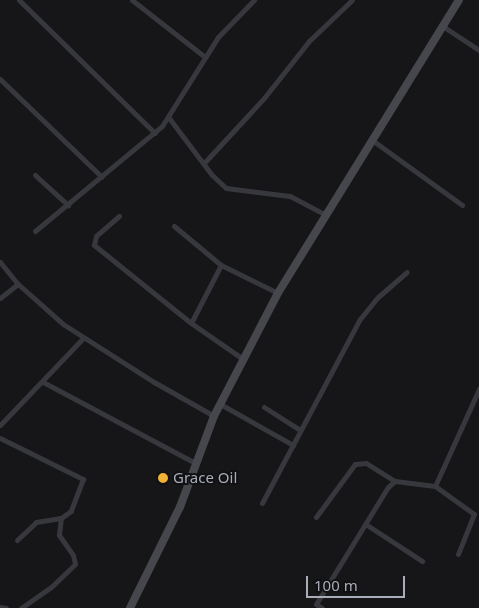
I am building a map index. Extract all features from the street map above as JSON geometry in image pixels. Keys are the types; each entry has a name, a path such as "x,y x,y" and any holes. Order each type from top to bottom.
{"main road":[{"path":"130,608 177,514 198,464 214,416 278,293 371,140 444,27 458,0"}],"street":[{"path":"19,0 155,132"},
{"path":"132,0 205,57"},
{"path":"36,231 155,132 169,118 205,57 223,32 254,0"},
{"path":"204,163 264,98 309,41 352,0"},
{"path":"444,27 479,50"},
{"path":"1,82 102,177"},
{"path":"169,118 212,175 226,188 290,196 326,215"},
{"path":"371,140 462,204"},
{"path":"35,175 68,205"},
{"path":"119,216 96,236 94,245 191,323 244,359"},
{"path":"174,226 220,265 278,293"},
{"path":"0,262 18,284 83,338 214,416"},
{"path":"191,323 220,265"},
{"path":"262,503 360,319 378,297 408,272"},
{"path":"0,298 18,284"},
{"path":"0,425 83,338"},
{"path":"43,382 198,464"},
{"path":"435,486 479,389"},
{"path":"220,404 293,445"},
{"path":"264,407 300,430"},
{"path":"0,438 83,479 71,511 61,518 36,522 17,540"},
{"path":"316,517 359,463 366,463 395,480 435,486 474,514 458,554"},
{"path":"322,608 314,606 367,525 383,494 395,480"},
{"path":"21,608 51,587 74,564 73,555 59,538 61,518"},
{"path":"367,525 422,561"},
{"path":"0,607 6,608"}],"place":[{"name":"Grace Oil","path":"163,478"}]}
